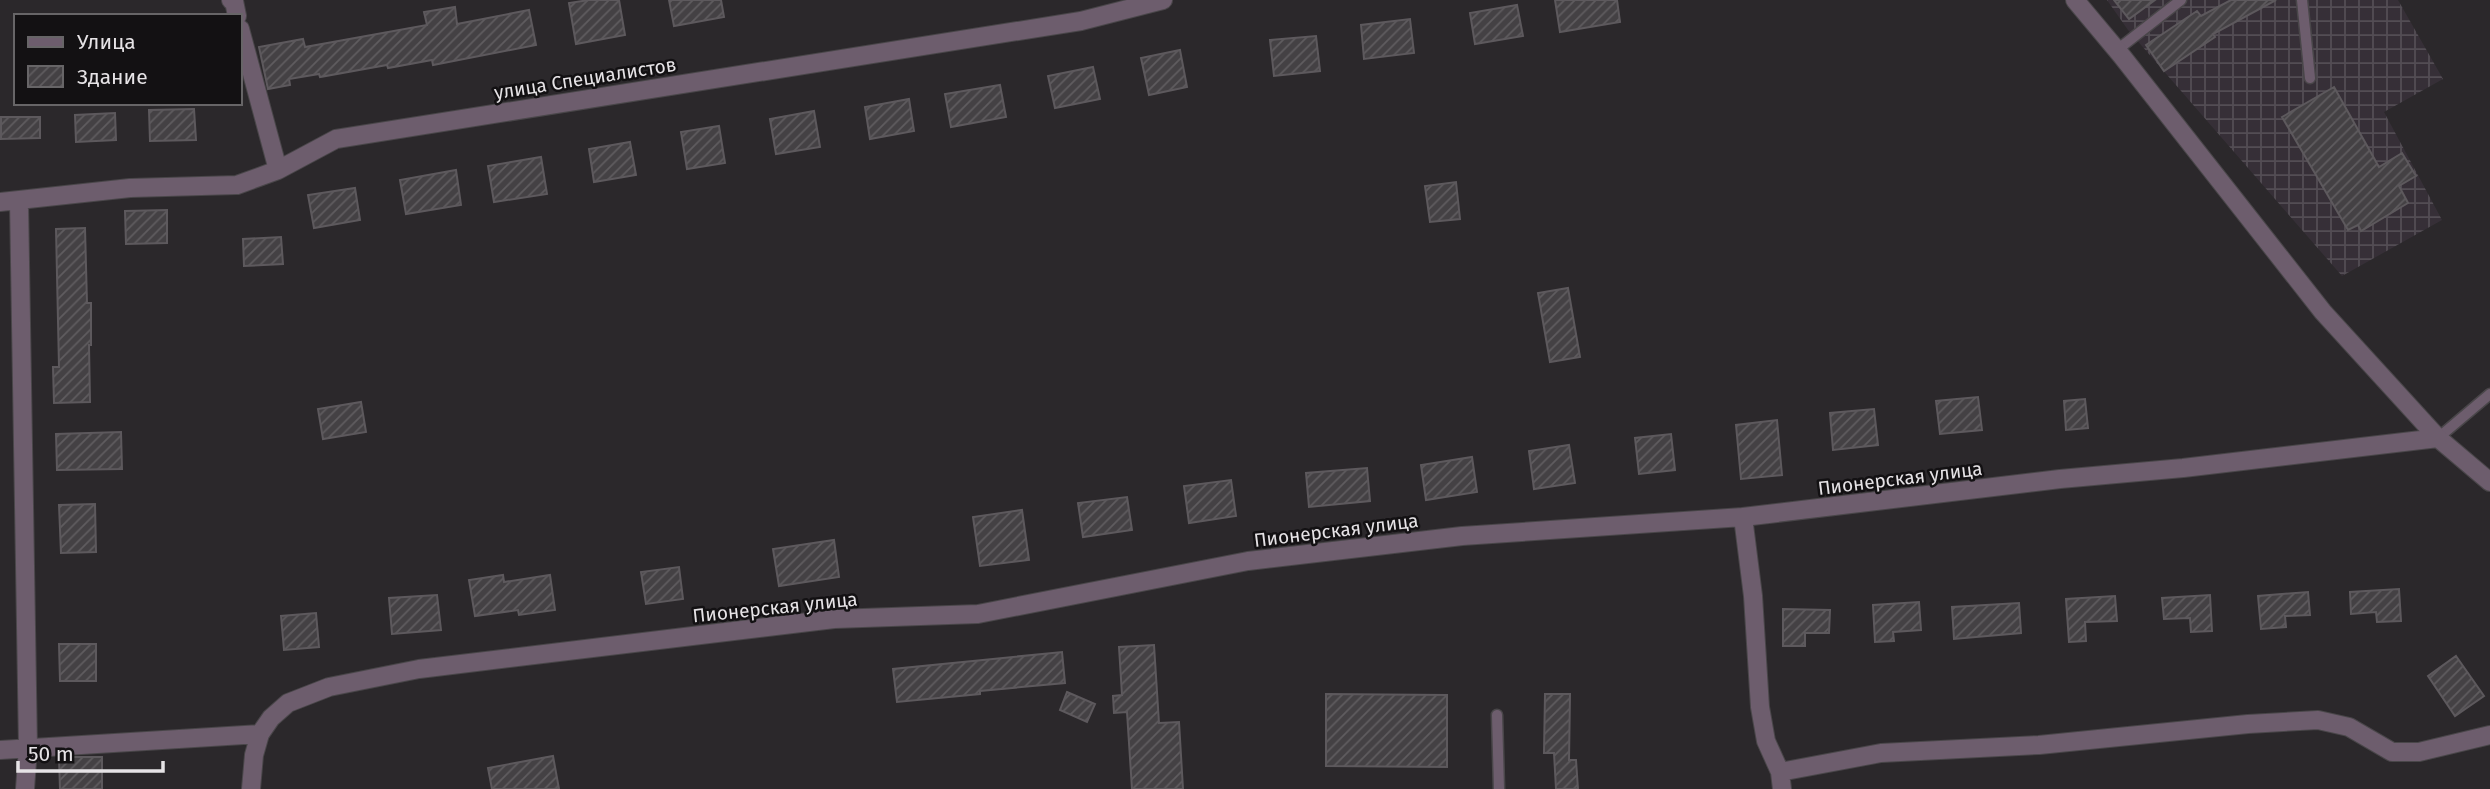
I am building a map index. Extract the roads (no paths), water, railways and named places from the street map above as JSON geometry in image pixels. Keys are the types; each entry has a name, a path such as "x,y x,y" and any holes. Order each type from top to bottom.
{"street":[{"name":"улица Специалистов","path":"0,202 130,188 237,185 278,170 336,139 1080,21 1163,0"},
{"path":"2075,0 2323,312 2438,438 2490,482"},
{"path":"242,36 278,170"},
{"path":"19,201 28,748 25,789"},
{"name":"Пионерская улица","path":"260,734 271,718 288,703 306,695 329,687 419,669 834,620 978,614 1248,561 1462,536 1743,517 2438,438"},
{"path":"1743,517 1753,596 1760,706 1766,741 1781,781 1881,753 2039,745 2248,724 2318,720 2349,727 2392,752 2419,752 2490,735"},
{"path":"0,750 260,734 254,755 251,789"}],"lane":[{"path":"2117,50 2181,0"},
{"path":"2302,0 2310,78"},
{"path":"2438,438 2490,394"},
{"path":"1497,715 1499,789"}]}
